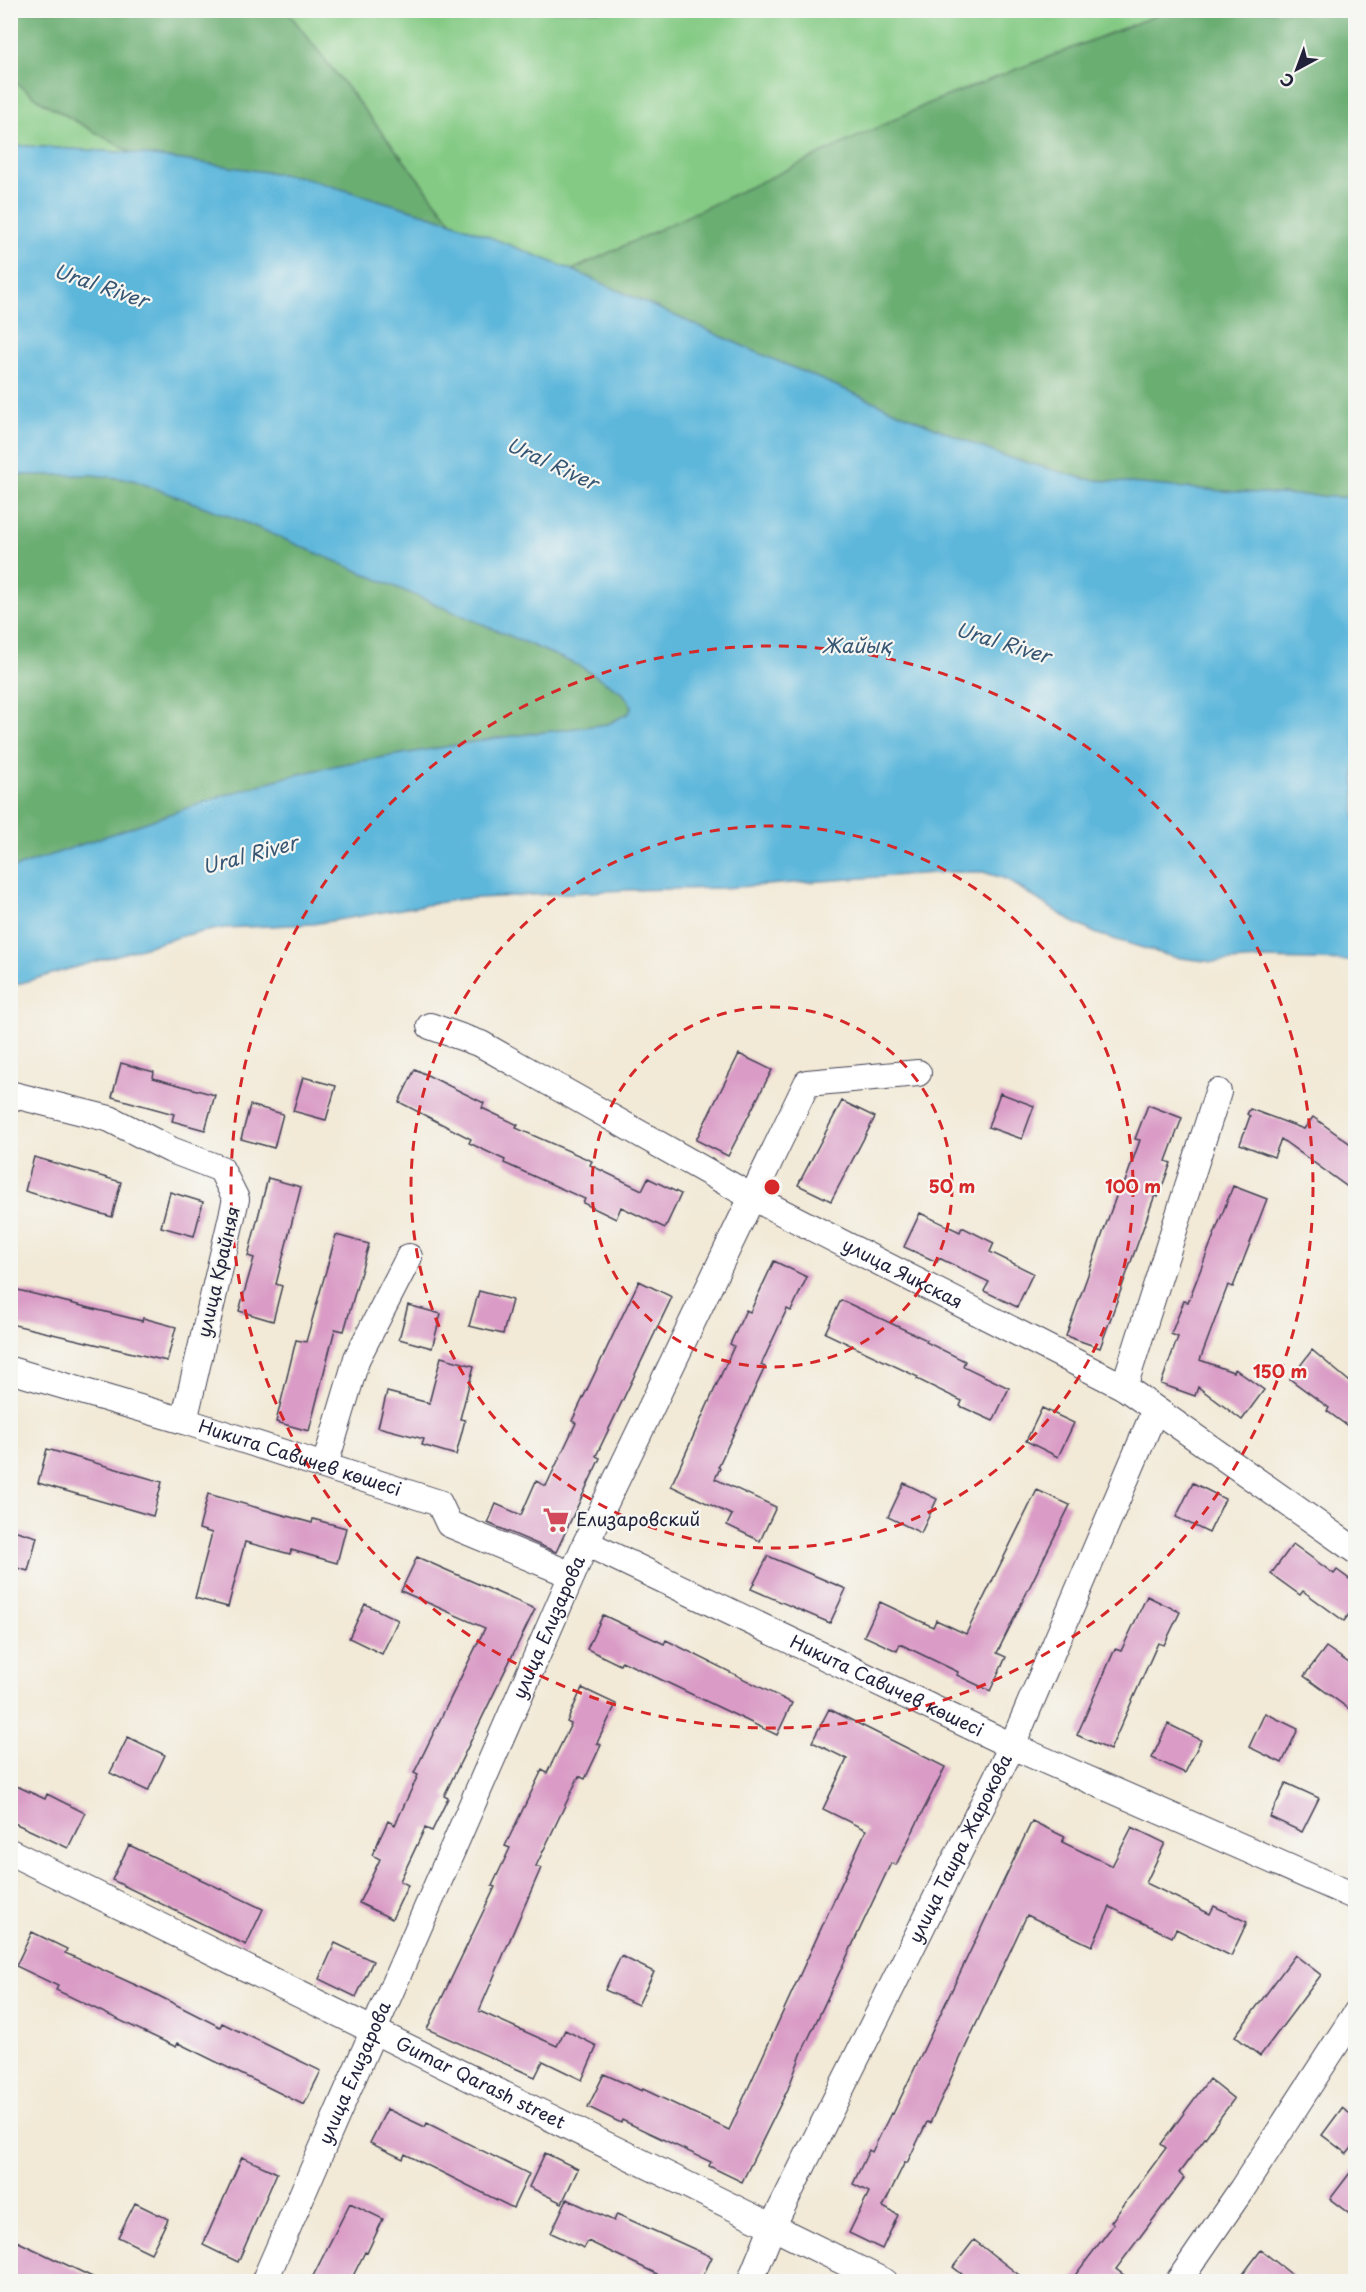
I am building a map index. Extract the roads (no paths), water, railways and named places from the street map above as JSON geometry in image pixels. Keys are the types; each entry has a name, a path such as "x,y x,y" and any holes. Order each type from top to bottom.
{"street":[{"name":"улица Яикская","path":"430,1026 481,1044 752,1197 1124,1387 1356,1551"},
{"name":"улица Елизарова","path":"264,2282 376,2030 586,1542 807,1083 918,1073"},
{"path":"1124,1387 1218,1092"},
{"name":"улица Крайняя","path":"10,1094 110,1119 171,1150 221,1169 236,1199 184,1420"},
{"path":"325,1465 357,1358 410,1257"},
{"name":"Никита Савичев көшесі","path":"10,1370 184,1420 439,1503 449,1524 572,1575"},
{"name":"улица Таира Жарокова","path":"750,2282 773,2225 1012,1746 1155,1410"},
{"name":"Никита Савичев көшесі","path":"586,1542 1012,1746 1356,1897"},
{"name":"Gumar Qarash street","path":"10,1852 885,2282"},
{"path":"1178,2282 1242,2189 1356,2013"}],"water":[{"name":"Жайық","path":"10,145 132,153 301,177 452,222 572,270 763,355 1000,455 1085,479 1220,491 1355,498 1355,961 1262,959 1213,962 1173,957 1097,934 1071,921 1006,879 983,872 948,872 723,888 626,890 461,899 313,924 224,928 186,935 11,986 11,869 213,799 279,779 338,765 497,738 608,724 629,713 632,706 622,692 580,666 242,521 133,480 93,475 11,475"}],"place":[{"name":"Елизаровский","path":"556,1520"}],"water label":[{"name":"Ural River","path":"101,286"},
{"name":"Ural River","path":"552,464"},
{"name":"Ural River","path":"1003,643"},
{"name":"Ural River","path":"250,855"}]}
